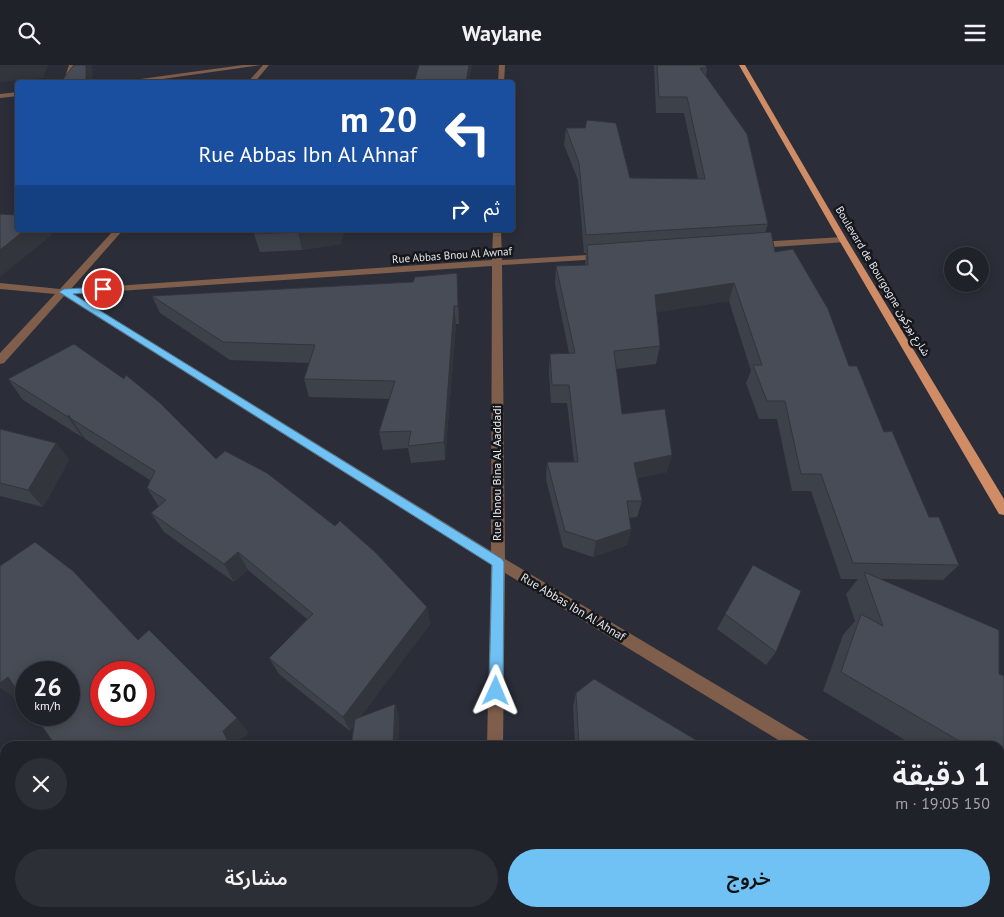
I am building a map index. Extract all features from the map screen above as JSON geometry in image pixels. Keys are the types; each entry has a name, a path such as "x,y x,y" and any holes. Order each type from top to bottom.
{"main road":[{"name":"Boulevard de Bourgogne شارع بوركون","path":"742,65 843,240 1004,510"}],"street":[{"path":"67,80 72,65"},
{"path":"138,80 258,65"},
{"path":"253,80 266,65"},
{"path":"501,80 502,65"},
{"path":"0,96 15,94"},
{"path":"0,360 117,232"},
{"name":"Rue Ibnou Bina Al Aaddadi","path":"495,741 498,562 497,232"},
{"path":"744,247 843,240"},
{"name":"Rue Abbas Bnou Al Awnaf","path":"0,286 64,292 615,255"},
{"name":"Rue Abbas Ibn Al Ahnaf","path":"64,292 498,562 795,741"}],"building":[{"path":"74,65 86,65 86,80 62,80"},
{"path":"419,65 469,65 466,80 415,80"},
{"path":"657,65 705,65 707,68 700,68 747,134 768,224 586,235 579,163 566,128 585,128 587,120 616,123 630,178 705,179 687,97 659,97"},
{"path":"0,214 15,215 15,232 22,232 0,250"},
{"path":"254,232 298,232 254,234"},
{"path":"771,232 775,252 793,249 828,309 849,366 857,366 884,432 892,431 929,517 939,517 959,565 853,563 821,474 801,474 785,401 767,401 753,365 762,365 734,283 655,295 660,346 614,351 622,414 665,409 672,455 634,463 642,501 627,501 631,529 596,541 565,531 547,462 578,462 569,385 552,385 550,354 575,353 556,266 588,265 587,245"},
{"path":"457,273 458,306 454,306 444,442 408,446 411,431 379,432 395,381 304,379 315,345 223,342 152,296 413,282 415,277"},
{"path":"74,344 124,379 126,375 160,403 216,459 225,451 267,473 335,526 340,521 375,552 427,607 343,717 269,658 313,614 238,552 224,564 151,513 166,500 147,488 155,471 70,418 69,415 68,417 8,379"},
{"path":"0,429 56,443 28,490 0,483"},
{"path":"35,542 73,571 138,640 149,630 237,718 223,731 228,741 52,741 42,726 80,726 80,661 15,661 15,687 8,677 0,683 0,566"},
{"path":"753,565 801,591 776,652 725,614"},
{"path":"864,572 999,630 999,674 1004,676 1004,741 959,741 841,672 861,614 883,626"},
{"path":"594,679 698,741 579,741 576,693"},
{"path":"395,704 393,741 352,741 355,719"}],"route":[{"path":"103,289 64,292 498,562 496,691"}]}
